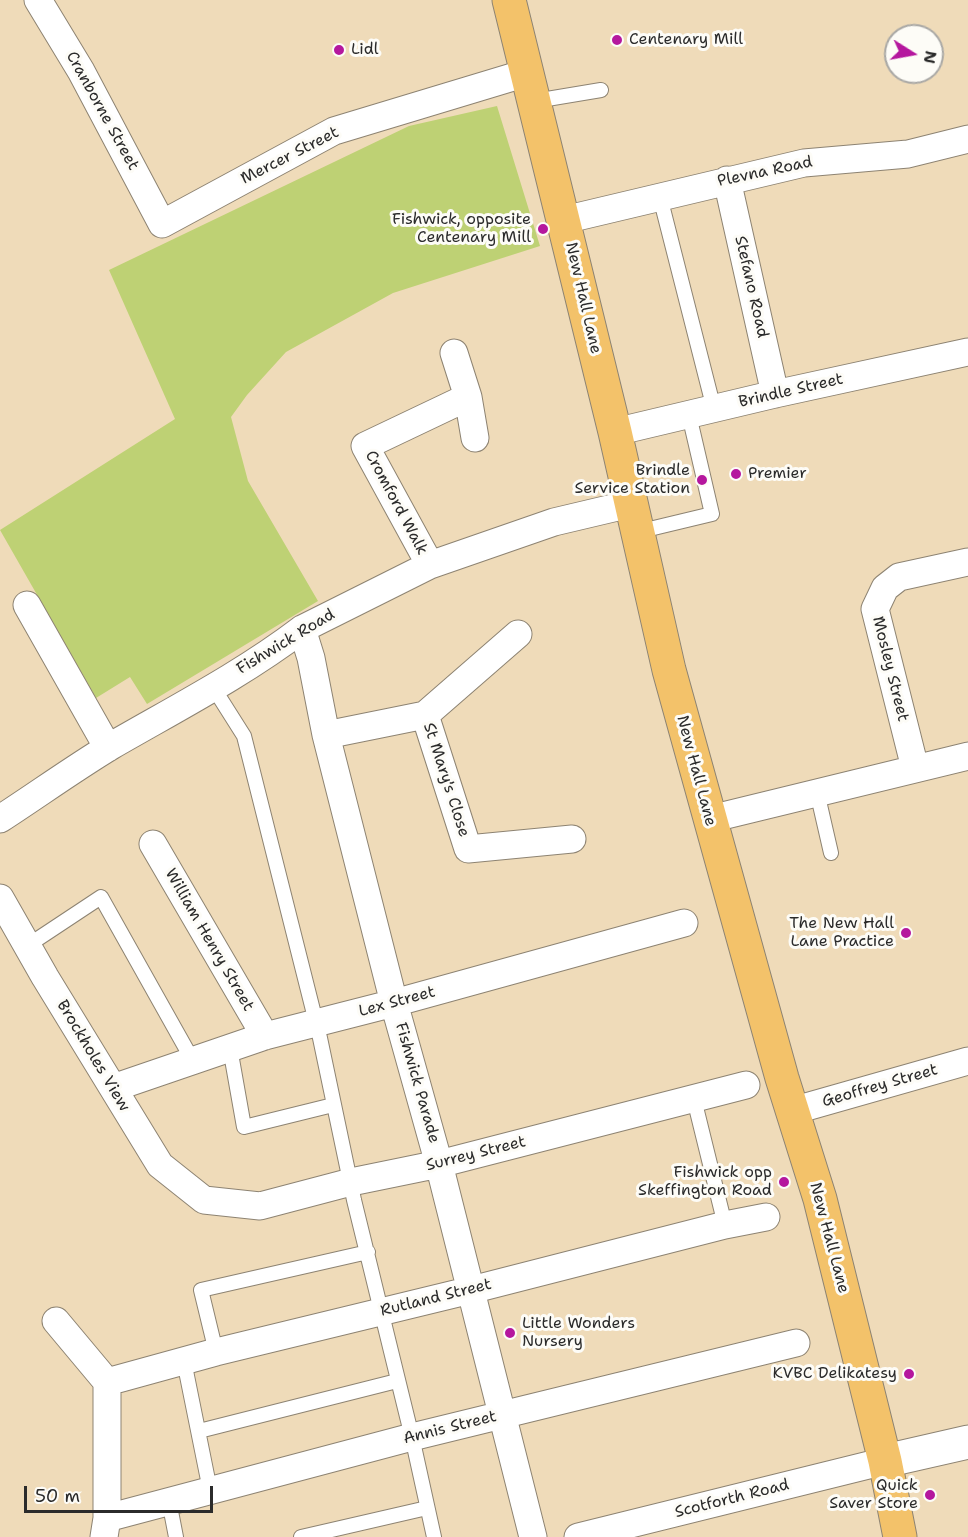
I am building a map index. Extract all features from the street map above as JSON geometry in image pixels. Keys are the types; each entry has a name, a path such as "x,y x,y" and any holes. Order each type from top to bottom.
{"highway":[{"name":"New Hall Lane","path":"509,0 615,432 669,670 792,1111 820,1199 885,1461 900,1537"}],"street":[{"name":"Cranborne Street","path":"39,0 81,71 162,224"},
{"name":"Mercer Street","path":"162,224 334,131 530,87"},
{"name":"Plevna Road","path":"564,220 804,163 908,154 968,139"},
{"name":"Stefano Road","path":"727,180 775,394"},
{"name":"Brindle Street","path":"615,432 968,352"},
{"path":"454,353 468,397 475,438"},
{"name":"Cromford Walk","path":"430,565 365,446 468,397"},
{"name":"Fishwick Road","path":"0,819 108,748 213,687 286,642 302,629 430,565 554,522 633,518"},
{"name":"Mosley Street","path":"915,768 875,609 885,588 900,577 968,562"},
{"path":"27,604 108,748"},
{"name":"Fishwick Parade","path":"302,629 311,658 326,735 394,1003 439,1164 532,1537"},
{"name":"St Mary's Close","path":"326,735 424,715 518,634"},
{"name":"St Mary's Close","path":"424,715 468,849 572,839"},
{"path":"710,819 968,756"},
{"name":"William Henry Street","path":"153,844 265,1036"},
{"name":"Brockholes View","path":"0,898 160,1166 204,1200"},
{"name":"Lex Street","path":"113,1088 265,1036 684,923"},
{"name":"Geoffrey Street","path":"792,1111 968,1061"},
{"name":"Surrey Street","path":"204,1200 260,1206 351,1182 439,1164 746,1086"},
{"name":"Rutland Street","path":"107,1382 184,1360 725,1225 766,1217"},
{"path":"56,1322 107,1382 105,1527"},
{"name":"Annis Street","path":"105,1527 168,1501 412,1437 796,1343"},
{"path":"885,1461 968,1442"},
{"name":"Scotforth Road","path":"578,1537 885,1461"}],"lane":[{"path":"530,87 601,90"},
{"path":"633,518 712,514 701,412 660,197"},
{"path":"213,687 244,736 317,1023 333,1105 380,1312 412,1437 434,1537"},
{"path":"817,792 831,853"},
{"path":"27,946 100,897 193,1061"},
{"path":"230,1048 244,1127 333,1105"},
{"path":"694,1099 725,1225"},
{"path":"216,1352 201,1290 368,1252"},
{"path":"184,1360 210,1490"},
{"path":"199,1431 397,1381"},
{"path":"168,1501 176,1537"},
{"path":"301,1537 427,1508"}],"green space":[{"path":"497,106 540,246 393,293 286,352 247,395 231,417 248,481 318,601 147,704 130,677 96,698 0,530 175,419 109,270 409,126"}],"place":[{"name":"Centenary Mill","path":"617,40"},
{"name":"Lidl","path":"339,50"},
{"name":"Fishwick, opposite Centenary Mill","path":"543,229"},
{"name":"Premier","path":"736,474"},
{"name":"Brindle Service Station","path":"702,480"},
{"name":"The New Hall Lane Practice","path":"906,933"},
{"name":"Fishwick opp Skeffington Road","path":"784,1182"},
{"name":"Little Wonders Nursery","path":"510,1333"},
{"name":"KVBC Delikatesy","path":"909,1374"},
{"name":"Quick Saver Store","path":"930,1495"}]}
